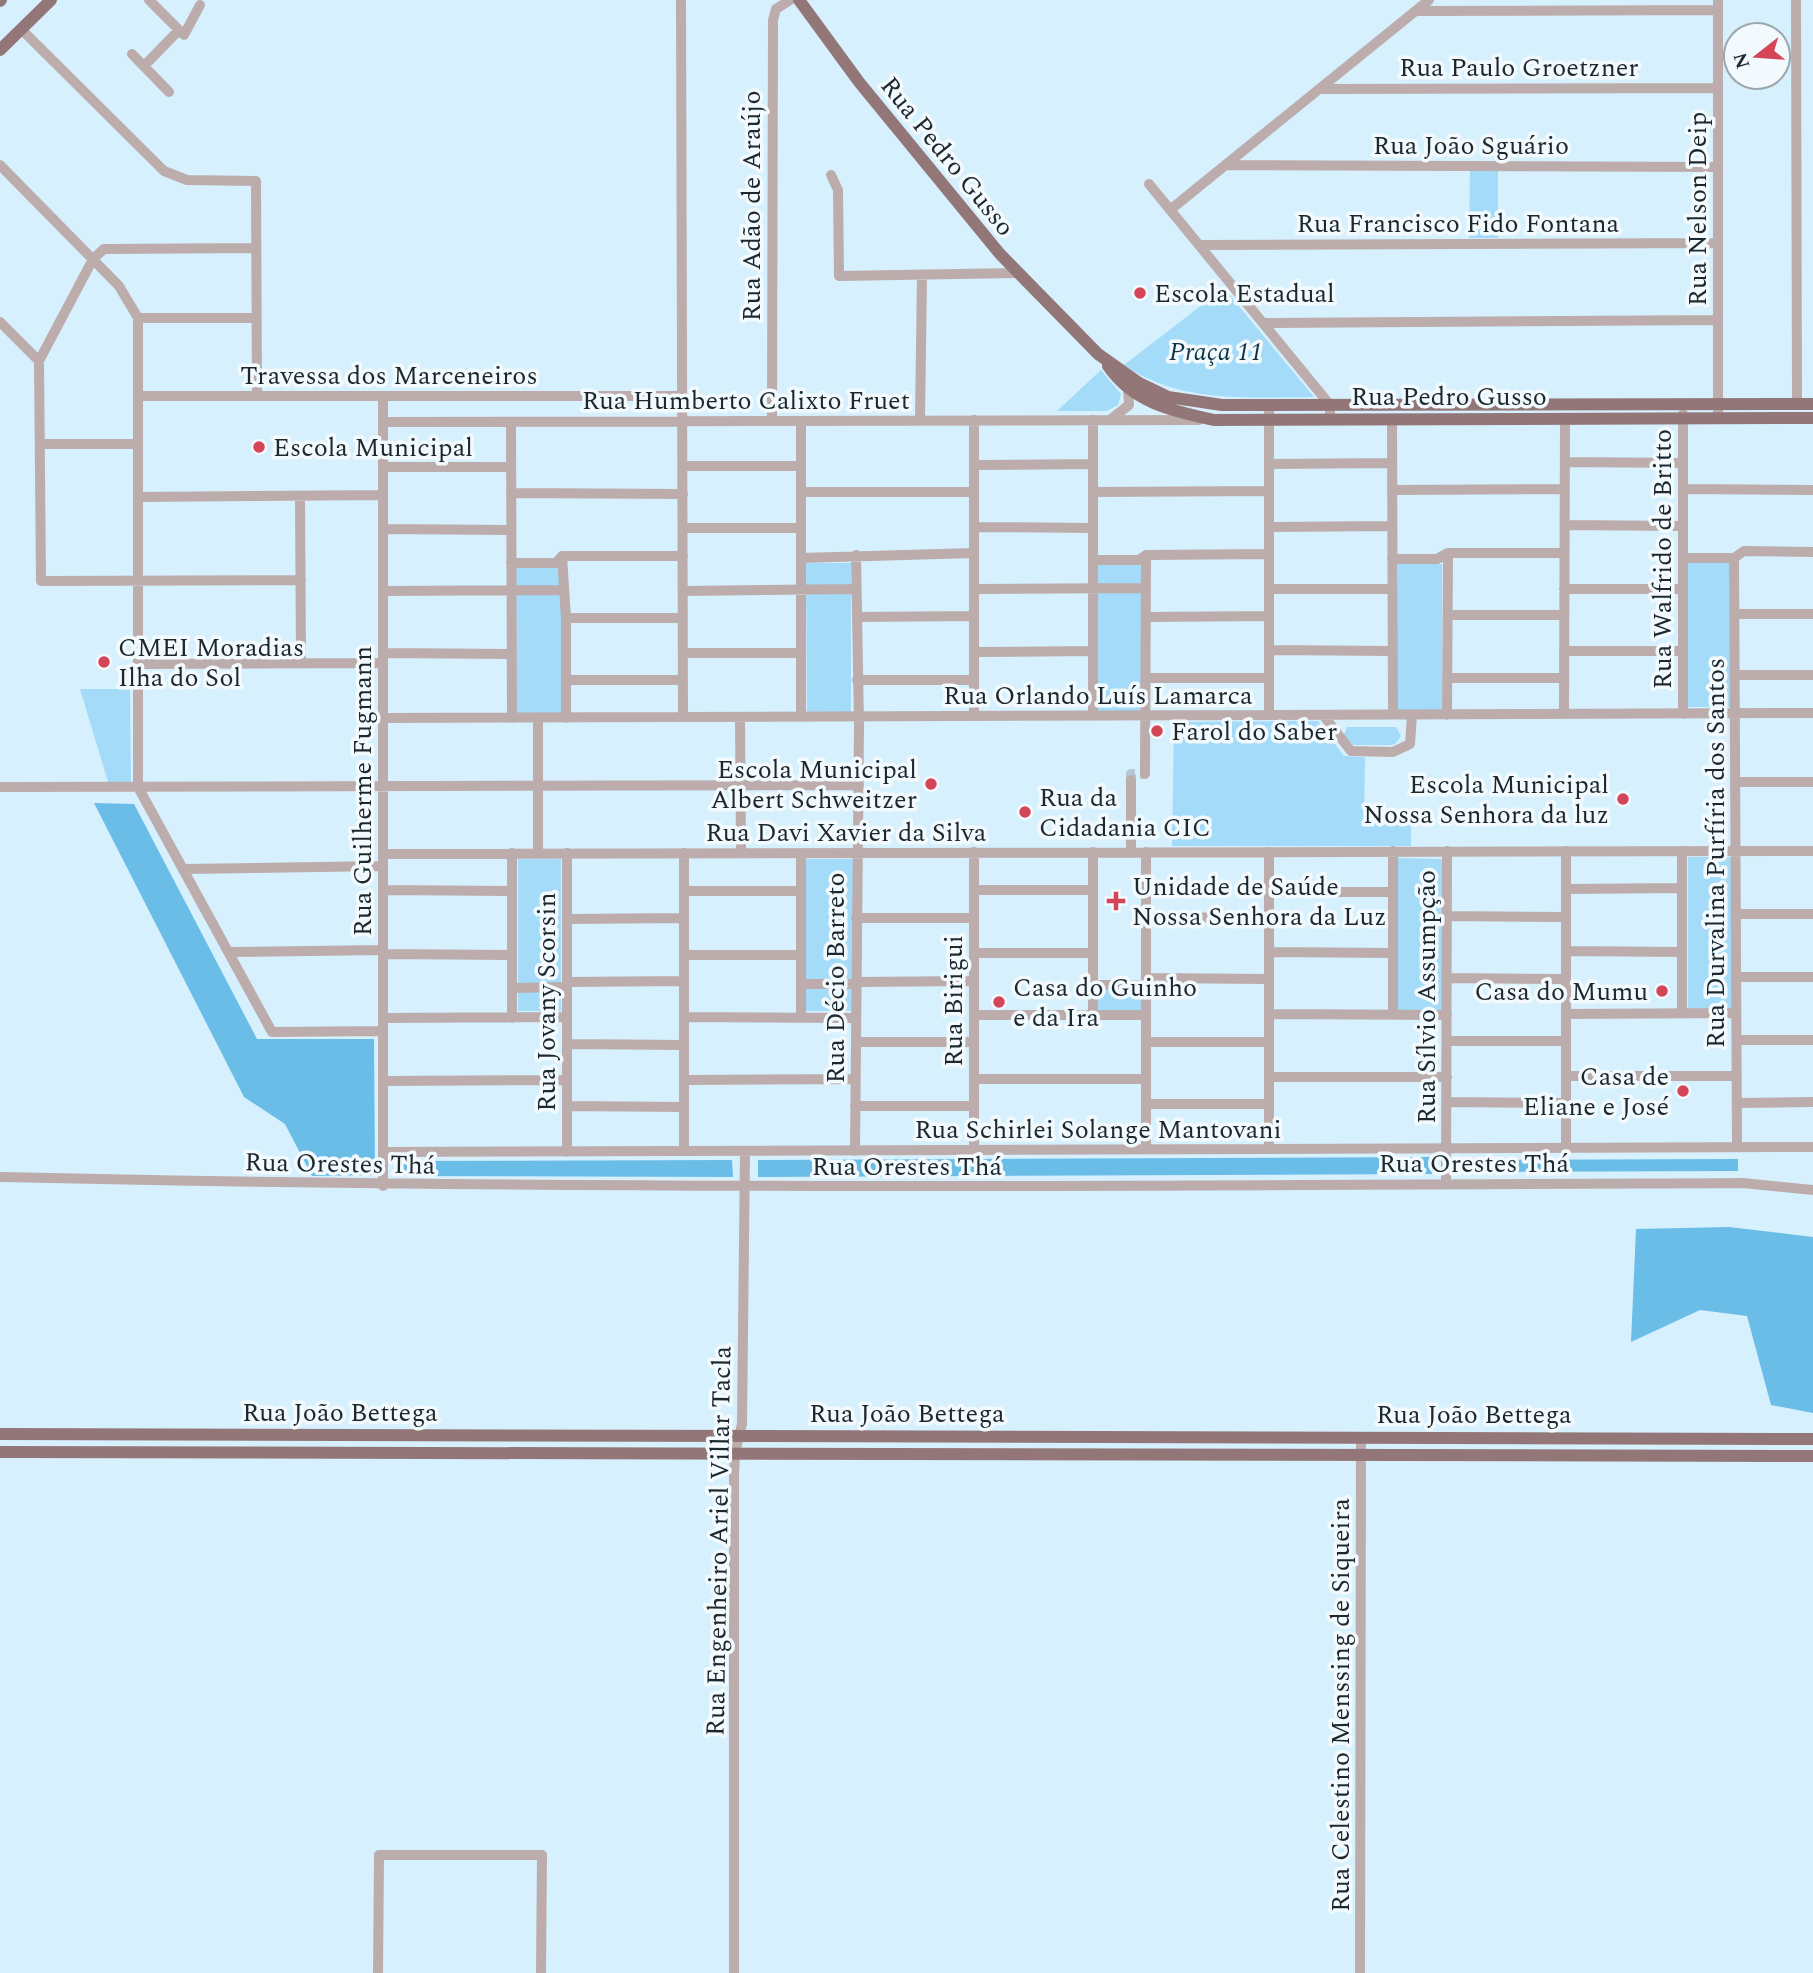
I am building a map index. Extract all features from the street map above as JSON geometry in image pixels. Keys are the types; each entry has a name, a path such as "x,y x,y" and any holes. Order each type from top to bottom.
{"main road":[{"path":"0,50 51,0"},
{"name":"Rua Pedro Gusso","path":"799,0 852,73 1016,273 1104,360 1128,389 1161,406 1214,420 1813,418"},
{"name":"Rua Pedro Gusso","path":"1104,360 1148,388 1179,400 1206,405 1813,404"},
{"name":"Rua João Bettega","path":"0,1434 1813,1439"},
{"path":"333,1435 334,1453"},
{"path":"356,1435 356,1453"},
{"path":"1053,1453 1054,1436"},
{"name":"Rua João Bettega","path":"0,1452 1813,1456"}],"street":[{"path":"149,0 181,32"},
{"path":"681,0 683,717"},
{"name":"Rua Adão de Araújo","path":"772,421 773,20 776,9 790,0"},
{"path":"1170,210 1429,0"},
{"path":"1796,0 1797,404"},
{"path":"144,66 181,32 200,5"},
{"path":"1416,11 1718,5"},
{"name":"Rua Nelson Deip","path":"1718,5 1718,418"},
{"path":"21,29 164,171 187,180 256,181 257,396"},
{"path":"132,54 169,92"},
{"name":"Rua Paulo Groetzner","path":"1320,89 1718,88"},
{"path":"0,165 119,286 138,318 138,787 272,1032 383,1031"},
{"name":"Rua João Sguário","path":"1225,165 1718,167"},
{"path":"831,175 838,190 839,276 1016,273"},
{"path":"1149,184 1330,405 1331,419"},
{"name":"Rua Francisco Fido Fontana","path":"1199,245 1718,243"},
{"path":"256,248 104,249 93,259 39,362 41,581 301,580"},
{"path":"920,421 922,275"},
{"path":"138,318 256,318"},
{"path":"1263,323 1718,320"},
{"path":"0,323 39,362"},
{"path":"1109,420 1129,405 1128,389"},
{"name":"Travessa dos Marceneiros","path":"138,396 682,396"},
{"name":"Rua Guilherme Fugmann","path":"383,396 383,1186"},
{"name":"Rua Walfrido de Britto","path":"1683,404 1683,714"},
{"path":"1269,405 1269,715"},
{"path":"1392,419 1392,715"},
{"path":"1564,714 1565,419"},
{"path":"974,420 974,716"},
{"path":"1093,420 1093,716"},
{"name":"Rua Humberto Calixto Fruet","path":"383,422 1214,420"},
{"path":"801,421 801,717"},
{"path":"511,422 512,718"},
{"path":"40,444 138,444"},
{"path":"1565,462 1683,463"},
{"path":"1269,464 1392,463"},
{"path":"974,465 1093,464"},
{"path":"683,466 801,466"},
{"path":"383,467 511,467"},
{"path":"1392,490 1565,489"},
{"path":"1683,489 1813,490"},
{"path":"801,492 974,492"},
{"path":"1093,492 1269,492"},
{"path":"511,493 682,494"},
{"path":"138,497 383,495"},
{"path":"300,496 301,663"},
{"path":"1564,525 1683,526"},
{"path":"1269,527 1392,526"},
{"path":"974,527 1093,528"},
{"path":"683,528 801,528"},
{"path":"383,529 511,530"},
{"path":"1683,558 1734,558 1744,551 1813,552"},
{"path":"801,558 974,553"},
{"path":"1392,559 1437,559 1448,553 1564,553"},
{"path":"1447,715 1448,553"},
{"path":"1093,560 1139,560 1146,555 1269,554"},
{"name":"Rua Décio Barreto","path":"855,1150 856,853 859,846 856,555"},
{"path":"1144,774 1146,555"},
{"path":"511,563 555,562 562,556 683,556"},
{"path":"562,556 562,590 566,618 566,718"},
{"name":"Rua Durvalina Purfíria dos Santos","path":"1734,558 1737,1147"},
{"path":"974,589 1146,588"},
{"path":"683,591 856,589"},
{"path":"1269,589 1392,589"},
{"path":"1564,589 1683,589"},
{"path":"383,591 562,590"},
{"path":"1734,614 1813,614"},
{"path":"1448,615 1564,615"},
{"path":"857,617 974,616"},
{"path":"1146,617 1269,616"},
{"path":"566,618 683,618"},
{"path":"1269,650 1392,651"},
{"path":"974,652 1093,651"},
{"path":"1564,651 1683,651"},
{"path":"683,653 801,653"},
{"path":"138,664 301,663 512,654"},
{"path":"1735,675 1813,676"},
{"path":"1146,678 1269,678"},
{"path":"1447,678 1564,678"},
{"path":"566,680 683,680"},
{"path":"857,680 974,680"},
{"name":"Rua Orlando Luís Lamarca","path":"383,718 1813,713"},
{"path":"1323,715 1351,751 1393,752 1410,744 1412,715"},
{"path":"740,717 741,853"},
{"path":"538,718 538,853"},
{"path":"1130,780 1131,852"},
{"path":"1735,782 1813,782"},
{"path":"0,787 859,785"},
{"name":"Rua Davi Xavier da Silva","path":"383,854 1813,850"},
{"path":"1393,851 1393,1015"},
{"name":"Rua Sílvio Assumpção","path":"1446,1184 1447,851"},
{"path":"1566,851 1566,1148"},
{"path":"1682,851 1682,1013"},
{"name":"Rua Birigui","path":"974,852 974,1150"},
{"path":"1093,852 1093,1015"},
{"path":"1146,852 1146,1149"},
{"path":"1269,852 1269,1149"},
{"path":"512,853 512,1018"},
{"name":"Rua Jovany Scorsin","path":"567,853 567,1152"},
{"path":"684,853 684,1151"},
{"path":"801,853 801,1017"},
{"path":"183,869 383,866"},
{"path":"1566,888 1682,888"},
{"path":"383,890 512,891"},
{"path":"974,890 1093,890"},
{"path":"684,891 801,891"},
{"path":"1269,892 1392,892"},
{"path":"1736,914 1813,914"},
{"path":"1447,916 1566,917"},
{"path":"1146,918 1269,917"},
{"path":"567,919 684,918"},
{"path":"856,918 974,918"},
{"path":"1566,951 1682,952"},
{"path":"229,952 512,955"},
{"path":"1269,952 1392,953"},
{"path":"974,953 1093,953"},
{"path":"684,955 801,955"},
{"path":"1736,977 1813,977"},
{"path":"1447,978 1566,978"},
{"path":"1093,985 1146,981 1269,979"},
{"path":"512,988 684,981"},
{"path":"801,984 974,981"},
{"path":"1566,1014 1736,1013"},
{"path":"1269,1014 1447,1015"},
{"path":"974,1015 1146,1015"},
{"path":"383,1018 567,1017"},
{"path":"684,1017 856,1018"},
{"path":"1737,1040 1813,1040"},
{"path":"1447,1041 1566,1041"},
{"path":"856,1042 974,1042"},
{"path":"1146,1042 1269,1042"},
{"path":"567,1044 684,1045"},
{"path":"1566,1076 1737,1076"},
{"path":"1269,1077 1447,1077"},
{"path":"684,1080 855,1079"},
{"path":"974,1079 1146,1079"},
{"path":"383,1081 567,1080"},
{"path":"1447,1102 1566,1102"},
{"path":"1737,1103 1813,1102"},
{"path":"1146,1104 1269,1104"},
{"path":"567,1106 684,1107"},
{"path":"856,1106 974,1106"},
{"name":"Rua Schirlei Solange Mantovani","path":"383,1152 1813,1147"},
{"name":"Rua Engenheiro Ariel Villar Tacla","path":"734,1973 735,1453 742,1436 745,1151"},
{"name":"Rua Orestes Thá","path":"0,1177 383,1186 744,1188 1743,1183 1813,1190"},
{"name":"Rua Celestino Menssing de Siqueira","path":"1360,1973 1361,1437"},
{"path":"378,1973 379,1855 541,1855 541,1973"}],"green space":[{"path":"1470,170 1498,171 1498,238 1469,238"},
{"name":"Praça 11","path":"1224,288 1314,397 1240,397 1192,392 1146,378 1124,365"},
{"path":"1101,370 1121,394 1118,405 1106,411 1057,411"},
{"path":"1686,562 1729,562 1730,707 1688,707"},
{"path":"806,563 851,563 851,712 807,712"},
{"path":"1398,564 1442,564 1442,711 1397,711"},
{"path":"1096,565 1142,565 1142,711 1096,711"},
{"path":"516,566 558,566 562,619 562,714 517,713"},
{"path":"80,689 130,689 131,782 108,782"},
{"path":"1318,721 1344,756 1365,757 1364,820 1411,820 1411,846 1172,846 1174,722"},
{"path":"1347,727 1396,727 1401,736 1395,744 1390,745 1353,745 1344,735"},
{"path":"1688,857 1733,857 1732,1010 1688,1009"},
{"path":"1396,858 1443,859 1442,1010 1396,1010"},
{"path":"518,859 561,859 561,1011 518,1011"},
{"path":"804,859 853,859 853,1011 804,1011"},
{"path":"1097,989 1142,989 1142,1010 1097,1010"}],"shaded area":[{"path":"94,803 134,804 257,1039 374,1039 375,1175 312,1176 285,1124 244,1097"},
{"path":"1432,1157 1432,1174 758,1177 758,1160"},
{"path":"1738,1159 1738,1171 1457,1172 1457,1160"},
{"path":"732,1160 733,1177 397,1176 397,1161"},
{"path":"1729,1227 1813,1237 1813,1413 1771,1405 1747,1316 1700,1310 1631,1342 1636,1229"}],"tunnel":[{"path":"1131,780 1131,774 1145,774"}],"place":[{"name":"Escola Estadual","path":"1140,293"},
{"name":"Escola Municipal","path":"259,447"},
{"name":"CMEI Moradias Ilha do Sol","path":"104,662"},
{"name":"Farol do Saber","path":"1157,731"},
{"name":"Escola Municipal Albert Schweitzer","path":"931,784"},
{"name":"Escola Municipal Nossa Senhora da luz","path":"1623,799"},
{"name":"Rua da Cidadania CIC","path":"1025,812"},
{"name":"Unidade de Saúde Nossa Senhora da Luz","path":"1116,901"},
{"name":"Casa do Mumu","path":"1662,991"},
{"name":"Casa do Guinho e da Ira","path":"999,1002"},
{"name":"Casa de Eliane e José","path":"1683,1091"}]}
